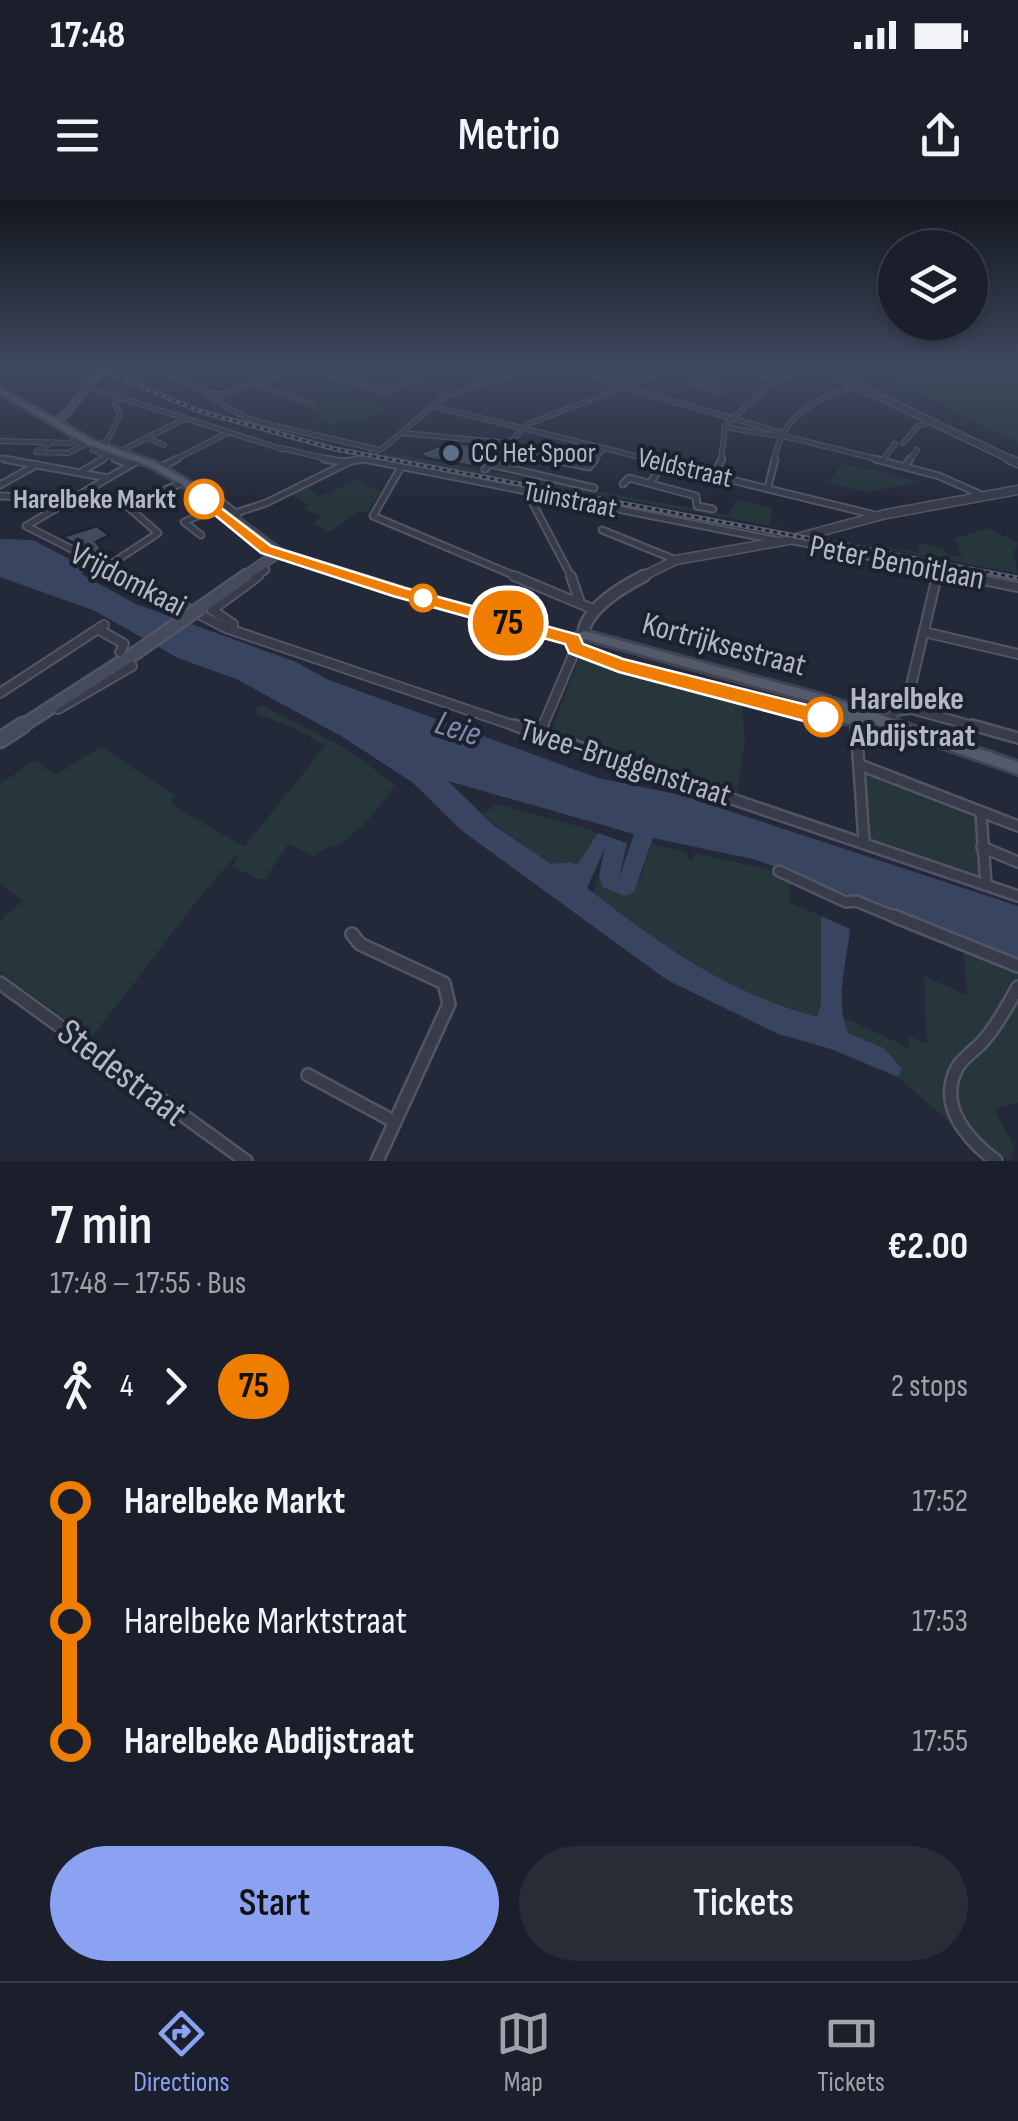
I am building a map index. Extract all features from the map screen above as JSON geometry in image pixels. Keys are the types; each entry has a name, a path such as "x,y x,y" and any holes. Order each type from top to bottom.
{"main road":[{"path":"0,740 137,652 200,608 226,584 278,552 184,482 159,468 112,455 39,413"},
{"path":"51,420 66,413"},
{"name":"Kortrijksestraat","path":"278,552 582,642 855,715 895,719 929,738 1018,768"}],"street":[{"path":"99,446 108,438 119,413"},
{"path":"171,413 336,464"},
{"path":"239,413 376,449"},
{"path":"200,535 184,522 225,513 336,464 364,459 404,433 425,413"},
{"name":"Veldstraat","path":"463,413 878,516"},
{"path":"557,413 524,426 488,466 594,488"},
{"path":"714,413 958,482 984,497"},
{"path":"714,474 724,455 724,427 738,413"},
{"path":"768,487 777,464 781,434 802,413"},
{"path":"907,413 1018,463"},
{"path":"82,472 186,418"},
{"path":"904,443 918,426 928,424"},
{"path":"724,427 781,434"},
{"path":"159,468 229,432"},
{"path":"404,433 505,446 589,467 603,449"},
{"path":"147,438 164,446"},
{"path":"0,441 86,440"},
{"path":"0,485 86,440"},
{"path":"52,442 36,452 58,455"},
{"path":"882,461 895,444"},
{"path":"905,466 916,450"},
{"name":"Tuinstraat","path":"364,459 775,540"},
{"path":"2,460 106,477"},
{"path":"0,496 73,498 135,462"},
{"path":"650,483 665,462"},
{"path":"370,514 401,467"},
{"path":"106,477 109,469"},
{"path":"623,484 629,478 650,483 696,496 697,506 712,509"},
{"path":"105,568 158,534 127,506 184,482"},
{"path":"788,540 878,516 1018,491"},
{"path":"200,493 222,500 225,513"},
{"path":"532,494 531,500 578,590 579,600"},
{"name":"Vrijdomkaai","path":"73,498 26,526 232,630"},
{"path":"360,512 468,559 579,600 594,610 584,624 582,642 539,734"},
{"path":"602,530 676,560"},
{"name":"Peter Benoitlaan","path":"594,610 634,581 676,560 775,540 1018,587"},
{"path":"232,630 233,624 212,614 212,610 266,570 264,564"},
{"path":"938,572 907,702 895,719 1018,738"},
{"path":"0,693 101,627 124,644 120,652"},
{"name":"Twee-Bruggenstraat","path":"232,630 1018,896"},
{"path":"924,632 1018,654"},
{"path":"44,712 50,713 132,666"},
{"path":"855,715 864,842"},
{"path":"860,764 1018,826"},
{"path":"981,812 986,885"},
{"path":"982,848 1018,862"},
{"path":"779,871 846,902 856,901 1018,966"},
{"path":"352,934 360,944 442,981 449,990 449,1004 377,1161"},
{"name":"Stedestraat","path":"0,983 162,1106 246,1161"},
{"path":"996,1161 974,1146 961,1128 952,1108 952,1084 958,1065 997,1025 1018,988"},
{"path":"308,1076 395,1122"}],"shaded area":[{"path":"318,413 376,413 358,421 341,419 328,425 326,420 312,422 321,414"},
{"path":"957,413 1018,413 1018,442"},
{"path":"385,452 728,515 738,499 772,508 770,524 801,531 379,456"},
{"path":"842,463 922,482 866,492 829,483"},
{"path":"358,480 381,492 367,512 360,511 330,532 315,524 321,515 302,509 309,505 289,493 305,485 319,496"},
{"path":"988,528 1018,543 1013,553 1018,573 812,535 920,553 917,546 924,543 962,557 955,538"},
{"path":"579,659 742,704 745,741 736,797 604,753 605,747 551,731"},
{"path":"261,705 347,749 395,785 366,822 344,841 314,856 288,844 265,879 233,867 240,851 91,1037 0,973 0,921 22,901 0,883 0,784 35,760 55,775 101,747 176,796 170,803 244,847 325,746 294,728 257,714 256,708"},
{"path":"864,770 976,817 979,875 868,836"},
{"path":"497,804 598,833 577,866 571,862 551,865 482,815"},
{"path":"651,844 686,852 687,859 694,860 694,853 766,869 791,879 789,902 821,916 821,1005 817,1017 765,1002 679,957 593,893 599,875 603,887 624,896 641,877"},
{"path":"964,952 1018,973 1018,1103 1000,1107 996,1113 1014,1146 1011,1160 965,1134 938,1112 898,1077 901,1069 884,1048 848,1033 841,1016 909,1048 909,1036 927,1044 924,976 967,995"}],"water":[{"name":"Leie","path":"0,539 33,540 88,569 81,574 136,604 296,662 329,680 598,778 681,795 1018,906 1018,959 757,860 653,838 634,892 624,896 603,887 599,875 605,848 587,888 695,964 783,1006 817,1017 821,1004 821,916 850,929 842,995 848,1033 884,1048 902,1069 898,1077 831,1049 778,1034 667,980 461,830 412,782 341,736 236,679 178,658 95,611 0,577","holes":["448,781 634,834 619,879 627,843 598,833 577,865 551,864 492,824"]}],"building":[{"name":"CC Het Spoor","path":"447,443 473,445 470,450 482,452 471,466 427,458 420,453"},
{"path":"97,526 109,535 96,542 103,551 115,554 107,559 62,537"}],"railway":[{"path":"206,413 335,449 1018,578"}],"bus line":[{"name":"75","path":"204,499 266,550 399,592 572,639 576,648 619,665 823,717"}],"place":[{"name":"CC Het Spoor","path":"451,453"},
{"name":"Harelbeke Markt","path":"204,499"},
{"name":"Harelbeke Abdijstraat","path":"823,717"}]}
